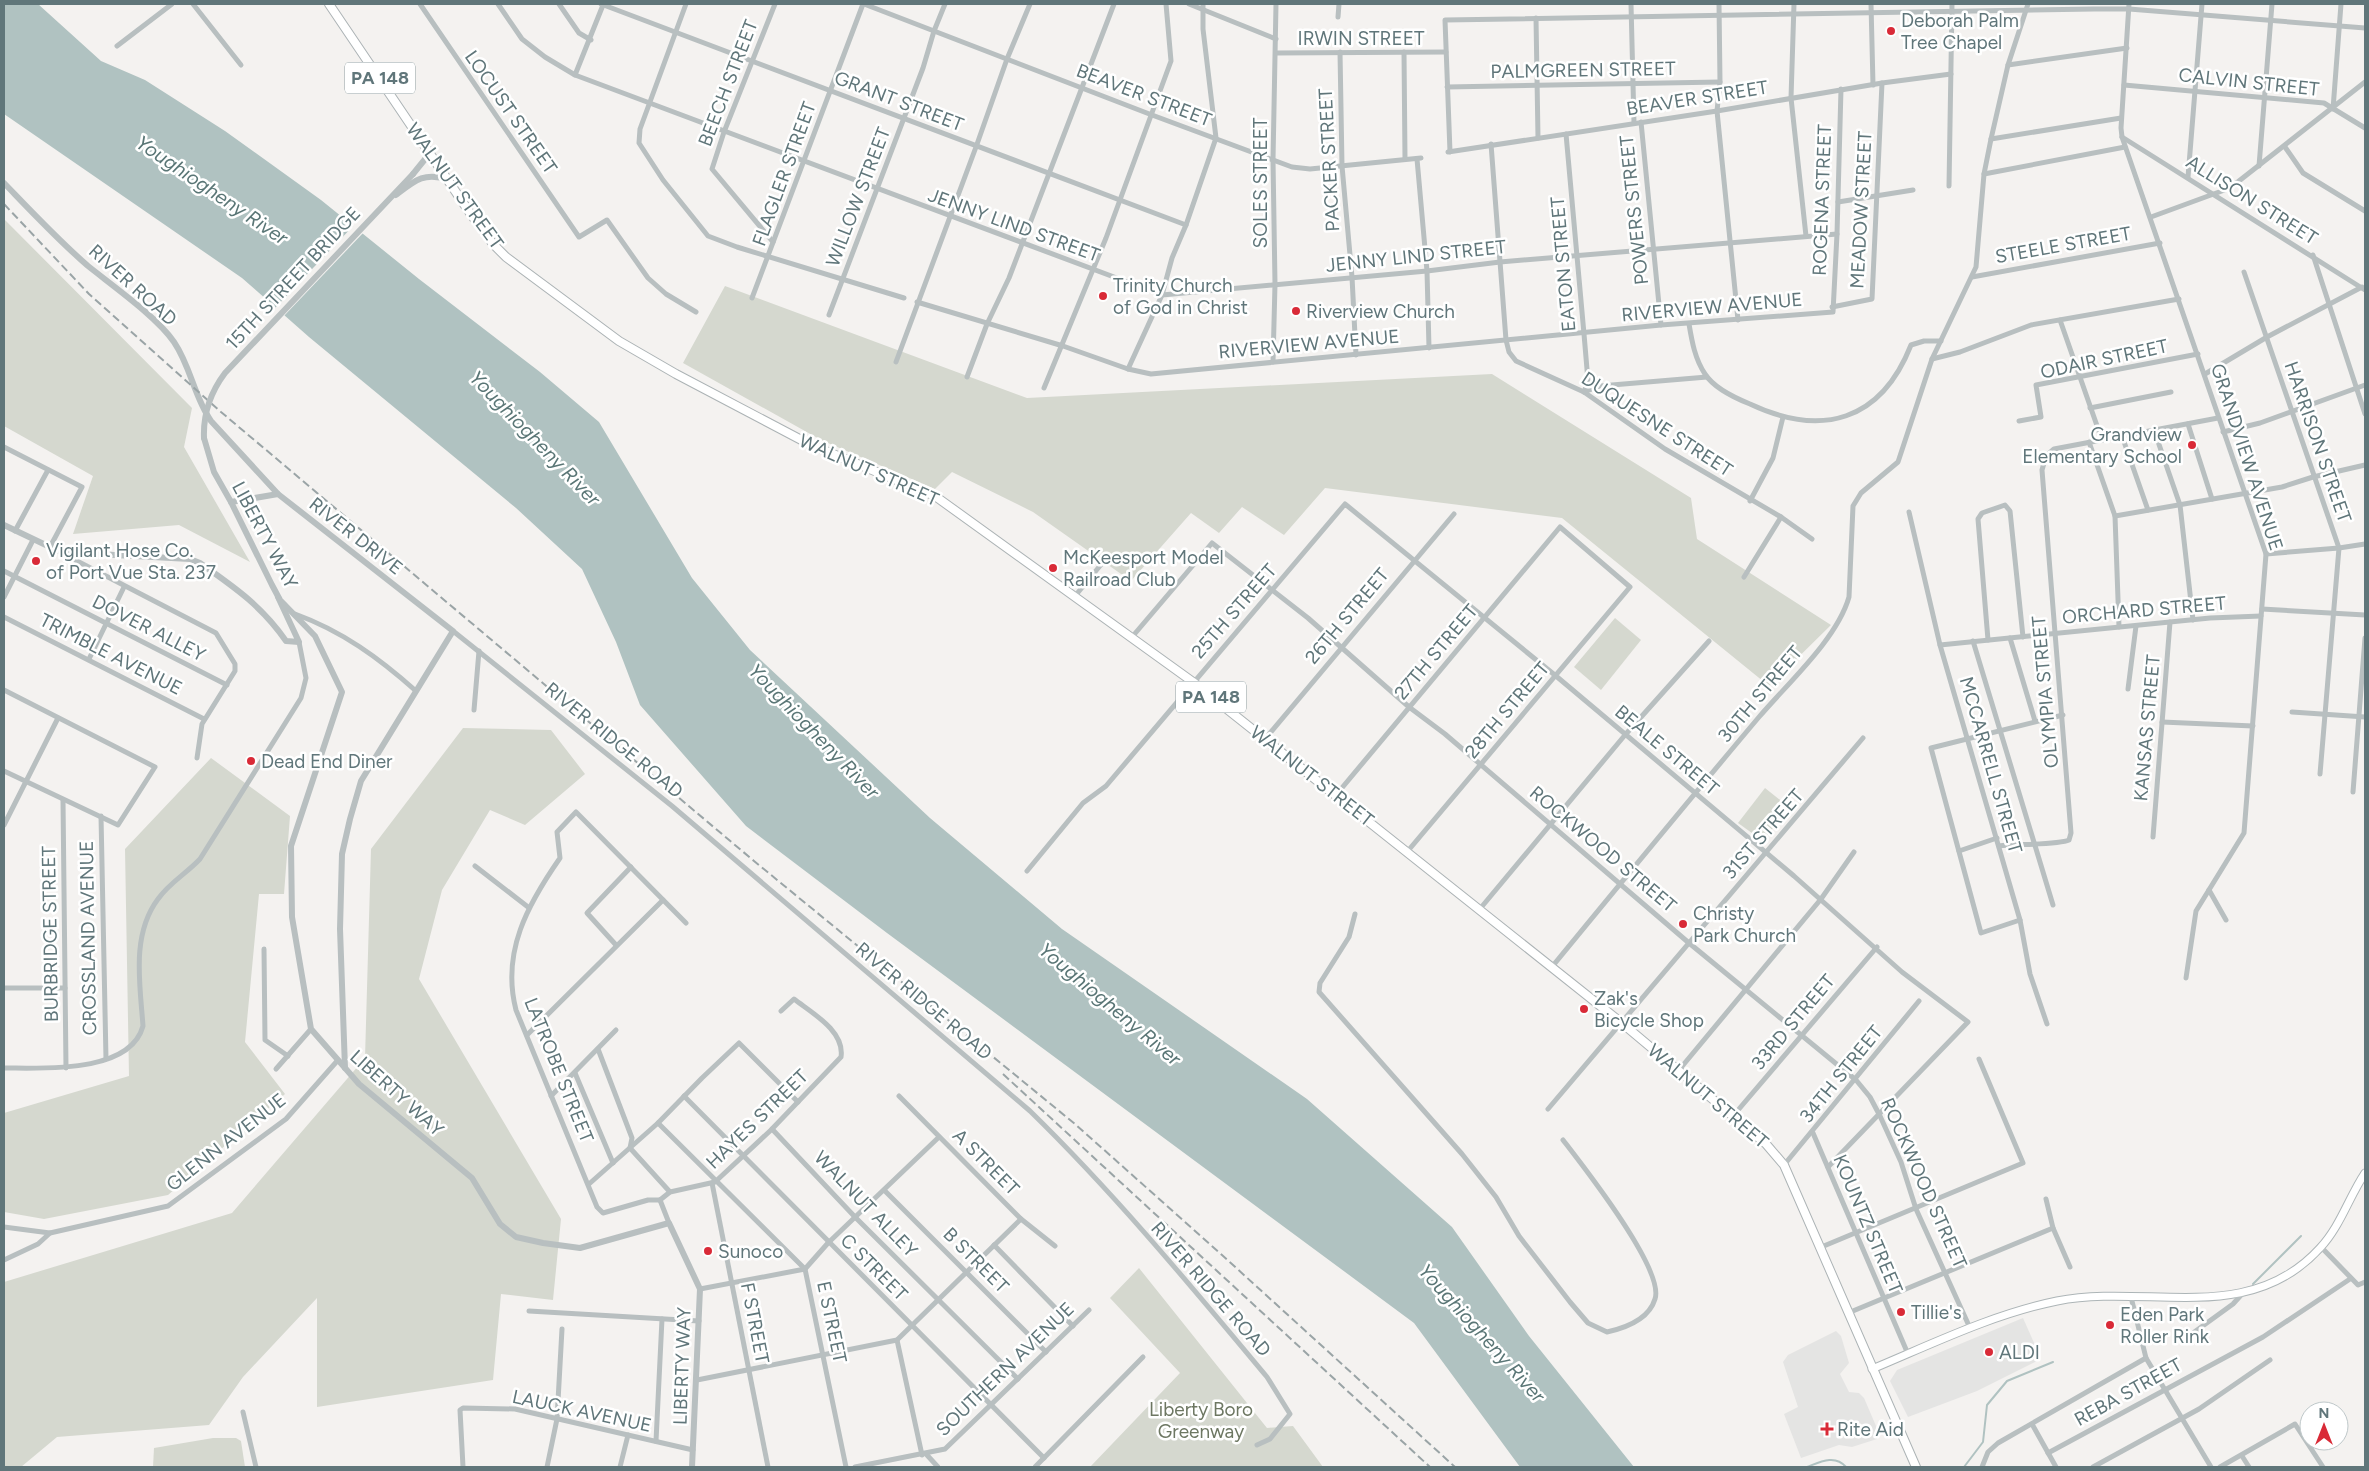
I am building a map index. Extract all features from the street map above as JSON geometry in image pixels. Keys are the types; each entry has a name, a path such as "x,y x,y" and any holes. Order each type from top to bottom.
{"main road":[{"name":"WALNUT STREET","path":"328,4 483,231 506,257 618,341 809,444 935,496 1193,682 1623,1024 1766,1144 1784,1165 1847,1314 1916,1467"},
{"path":"1872,1369 1970,1328 2058,1301 2096,1297 2216,1298 2260,1289 2304,1264 2321,1247 2333,1232 2365,1173"}],"street":[{"path":"117,46 172,4"},
{"path":"193,4 241,65"},
{"name":"LOCUST STREET","path":"420,4 579,237 607,220 648,278 666,294 696,312"},
{"name":"JENNY LIND STREET","path":"498,4 522,39 545,58 576,75 1162,296 1427,271 1500,262 1837,234"},
{"path":"558,4 579,32 591,40"},
{"path":"576,75 591,40 602,4"},
{"name":"GRANT STREET","path":"602,4 1186,225"},
{"path":"686,4 640,129 640,143 663,180 708,236 769,258 904,298"},
{"name":"BEECH STREET","path":"773,242 712,169 724,132 775,4"},
{"name":"BEAVER STREET","path":"863,4 1152,115 1273,160 1304,169 1419,159 1427,271"},
{"name":"FLAGLER STREET","path":"752,298 769,258 773,242 863,4"},
{"name":"WILLOW STREET","path":"829,315 923,68 934,31 945,4"},
{"path":"896,362 1007,59 1030,4"},
{"path":"967,378 1022,244 1114,4"},
{"path":"1044,388 1063,346 1152,115 1170,61 1166,4"},
{"path":"1188,4 1203,7 1276,39"},
{"name":"SOLES STREET","path":"1272,362 1275,284 1273,160 1276,4"},
{"path":"1338,4 1338,17"},
{"path":"1631,4 1634,123"},
{"path":"1718,4 1720,82 1717,111 1738,320"},
{"path":"1794,4 1791,98 1806,236"},
{"path":"1871,4 1873,84"},
{"path":"1949,186 1952,4"},
{"path":"2188,177 2202,4"},
{"path":"2258,166 2272,4"},
{"path":"2332,109 2341,4"},
{"path":"1447,87 1445,20 1871,13 2027,7 2129,6 2201,15 2365,28"},
{"name":"GRANDVIEW AVENUE","path":"2129,6 2122,137 2266,554 2244,833 2196,911 2193,920 2186,978"},
{"path":"1128,370 1162,296 1172,258 1186,225 1216,138 1203,7"},
{"name":"30TH STREET","path":"1551,968 1695,794 1834,631 1846,610 1849,597 1853,506 1861,493 1898,462 1932,359 1972,277 1978,256 1984,174 1991,139 2008,65 2027,7"},
{"path":"1536,18 1538,138"},
{"path":"2008,65 2127,48"},
{"name":"PACKER STREET","path":"1340,52 1342,166 1352,277 1356,355"},
{"path":"1404,52 1404,159"},
{"name":"IRWIN STREET","path":"1276,53 1446,52"},
{"name":"BEAVER STREET","path":"1447,87 1449,152 1491,144 1717,111 1840,89 1951,74"},
{"name":"PALMGREEN STREET","path":"1447,87 1720,82"},
{"path":"2151,217 2230,188 2285,147 2365,82"},
{"name":"MEADOW STREET","path":"1832,310 1872,299 1882,83"},
{"name":"CALVIN STREET","path":"2124,85 2324,103 2365,128"},
{"name":"ROGENA STREET","path":"1832,310 1837,234 1840,89"},
{"path":"1991,139 2122,118"},
{"name":"POWERS STREET","path":"1641,122 1661,326"},
{"name":"EATON STREET","path":"1566,134 1588,381 1584,392"},
{"name":"ALLISON STREET","path":"2122,137 2364,288"},
{"name":"DUQUESNE STREET","path":"1491,144 1508,352 1516,361 1584,392 1665,449 1781,517 1812,539"},
{"path":"1984,174 2125,147"},
{"path":"2285,147 2303,173 2365,211"},
{"name":"15TH STREET BRIDGE","path":"204,438 205,413 210,398 225,373 383,205 415,176 430,154"},
{"path":"415,176 435,175 448,180"},
{"name":"RIVER ROAD","path":"4,183 86,263 162,328 174,342 190,374 202,408 211,421 278,494"},
{"path":"1838,202 1913,190"},
{"name":"STEELE STREET","path":"1972,277 2160,243"},
{"path":"2312,255 2365,414"},
{"path":"1427,271 1429,348"},
{"name":"HARRISON STREET","path":"2244,272 2339,548 2320,774"},
{"path":"2205,374 2266,338 2364,288"},
{"path":"1932,359 1960,352 2031,325 2179,298"},
{"name":"RIVERVIEW AVENUE","path":"917,302 1063,346 1128,370 1151,374 1832,310"},
{"path":"2060,320 2102,440"},
{"path":"1689,324 1693,350 1707,377 1726,392 1745,402 1783,416 1822,421 1835,420 1850,415 1866,406 1884,391 1911,345 1924,341 1941,341"},
{"name":"ODAIR STREET","path":"2019,421 2041,417 2036,385 2198,354"},
{"path":"1584,392 1600,386 1707,377"},
{"path":"2224,432 2260,423 2365,385"},
{"path":"2090,408 2171,392"},
{"path":"1750,500 1773,458 1783,416"},
{"path":"2119,627 2115,516 2089,442 2218,418"},
{"path":"2188,424 2212,499"},
{"path":"2154,430 2180,505 2193,620"},
{"path":"2122,436 2148,510"},
{"name":"LIBERTY WAY","path":"204,438 214,472 277,594 315,636 342,692 292,846 292,917 312,1029 345,1068 381,1104 472,1178 500,1224 516,1237 580,1248 669,1223 700,1289 692,1467"},
{"name":"OLYMPIA STREET","path":"1999,846 2034,842 2062,843 2069,840 2071,833 2063,714 2054,634 2042,470 2046,456 2054,449 2089,442"},
{"path":"4,447 82,487 50,547"},
{"path":"2115,516 2282,487 2313,477 2365,465"},
{"path":"16,531 48,470"},
{"path":"231,502 278,494"},
{"name":"RIVER DRIVE","path":"278,494 453,631"},
{"name":"BEALE STREET","path":"1345,504 1556,676 1822,899 1877,947 1902,972 1968,1022 1880,1116"},
{"name":"25TH STREET","path":"1027,871 1083,803 1106,786 1345,504"},
{"path":"1988,640 1978,519 1982,513 2005,505 2010,511 2023,637"},
{"name":"MCCARRELL STREET","path":"1909,512 1940,645 2020,920 2030,974 2047,1024"},
{"name":"26TH STREET","path":"1265,739 1454,514"},
{"path":"1744,577 1781,517"},
{"path":"4,525 216,634 236,668 204,719 197,758"},
{"name":"27TH STREET","path":"1336,796 1560,528 1630,587"},
{"path":"4,597 33,540"},
{"name":"ROCKWOOD STREET","path":"1132,637 1212,543 1342,647 1409,707 1622,882 1689,943 1856,1080 1870,1097 1880,1116 1901,1162 1916,1209 1970,1328"},
{"path":"2266,554 2365,544"},
{"path":"50,547 88,554 190,559 200,563 253,602 274,624 286,641 299,642"},
{"path":"1075,596 1104,561"},
{"name":"DOVER ALLEY","path":"4,571 227,685"},
{"path":"89,659 124,587"},
{"name":"28TH STREET","path":"1408,852 1630,587"},
{"path":"4,1068 66,1068 106,1059 125,1050 140,1034 143,1026 138,958 141,940 152,908 164,892 200,859 301,698 306,678 299,642 277,594"},
{"path":"2262,609 2365,615"},
{"path":"295,614 344,636 380,659 416,691"},
{"name":"ORCHARD STREET","path":"1940,645 2170,622 2261,616"},
{"name":"TRIMBLE AVENUE","path":"4,617 204,719"},
{"name":"KANSAS STREET","path":"2153,837 2170,622"},
{"path":"2128,689 2136,626"},
{"path":"345,1068 340,929 342,854 361,780 453,631"},
{"name":"RIVER RIDGE ROAD","path":"453,631 680,813 1030,1111 1064,1144 1156,1246 1267,1377 1280,1397 1290,1414 1270,1439 1257,1446"},
{"path":"2010,638 2035,722"},
{"path":"2353,792 2365,638"},
{"path":"1479,910 1552,826 1626,735 1709,641"},
{"path":"1973,642 2053,905"},
{"path":"474,710 479,652"},
{"path":"4,690 155,767 118,825 4,771"},
{"path":"2292,712 2365,717"},
{"path":"2020,920 1981,933 1931,748 2063,714"},
{"path":"4,825 58,718"},
{"path":"2162,722 2253,726"},
{"name":"31ST STREET","path":"1548,1109 1623,1024 1689,943 1863,738"},
{"name":"BURBRIDGE STREET","path":"63,800 66,1068"},
{"name":"LATROBE STREET","path":"631,867 576,812 556,832 560,858 528,907 515,947 512,995 516,1010 597,1207 603,1213 648,1200 660,1200"},
{"name":"CROSSLAND AVENUE","path":"101,816 106,1059"},
{"path":"1959,850 1996,838"},
{"path":"1679,1070 1748,990 1822,899 1854,852"},
{"path":"475,866 528,907"},
{"path":"616,946 587,913 631,867 686,923"},
{"path":"2209,890 2226,920"},
{"path":"527,1035 663,900"},
{"path":"1355,914 1349,937 1320,983 1319,992 1467,1161 1496,1197 1519,1236 1588,1323 1607,1332 1624,1328 1646,1314 1655,1300 1656,1288 1652,1272 1606,1198 1563,1140"},
{"name":"33RD STREET","path":"1733,1116 1877,947"},
{"path":"264,948 265,1040 288,1056"},
{"path":"4,988 65,988"},
{"name":"HAYES STREET","path":"660,1200 670,1192 714,1183 772,1129 841,1057 842,1048 839,1039 827,1026 794,999 781,1011"},
{"name":"34TH STREET","path":"1784,1165 1856,1080 1919,1001"},
{"path":"276,1069 312,1029"},
{"path":"552,1096 616,1030"},
{"path":"588,1184 658,1123 739,1043 798,1102"},
{"path":"598,1049 632,1138 630,1148"},
{"path":"1820,1248 2022,1163 1979,1059"},
{"name":"GLENN AVENUE","path":"4,1260 38,1244 50,1233 168,1206 286,1119 338,1060"},
{"path":"574,1073 613,1163"},
{"name":"C STREET","path":"684,1096 742,1157 1044,1458"},
{"name":"A STREET","path":"899,1096 1021,1219 1055,1246"},
{"path":"1828,1167 1880,1116"},
{"name":"E STREET","path":"658,1123 714,1183 805,1269 846,1467"},
{"name":"WALNUT ALLEY","path":"772,1129 855,1217 1018,1379"},
{"name":"KOUNTZ STREET","path":"1812,1132 1882,1299 1908,1354"},
{"path":"700,1289 805,1269 828,1243 939,1137"},
{"path":"630,1148 670,1192"},
{"name":"F STREET","path":"714,1183 748,1370 768,1467"},
{"name":"B STREET","path":"884,1190 1046,1352"},
{"path":"2046,1199 2053,1228 2070,1266"},
{"path":"660,1200 669,1223"},
{"path":"697,1380 898,1340 1021,1219"},
{"path":"4,1227 50,1233"},
{"path":"1847,1314 2053,1228"},
{"path":"994,1246 1073,1326"},
{"path":"2321,1247 2350,1279 2360,1286 2365,1282"},
{"name":"REBA STREET","path":"2048,1453 2165,1388 2263,1337 2350,1279"},
{"path":"2193,1333 2232,1304 2242,1294"},
{"path":"2131,1297 2146,1358 2211,1467"},
{"name":"SOUTHERN AVENUE","path":"855,1467 924,1455 944,1449 954,1442 1089,1310"},
{"path":"529,1311 699,1321"},
{"path":"656,1441 662,1319"},
{"path":"547,1467 557,1419 562,1329"},
{"path":"898,1340 924,1455 938,1467"},
{"path":"1035,1467 1144,1357"},
{"path":"1982,1467 1992,1447 2146,1358"},
{"path":"2093,1467 2199,1409 2270,1360"},
{"name":"LAUCK AVENUE","path":"463,1467 460,1410 463,1408 515,1409 693,1450"},
{"path":"243,1412 256,1467"},
{"path":"2032,1424 2056,1467"},
{"path":"2220,1467 2295,1424 2324,1467"},
{"path":"620,1467 628,1435"},
{"path":"2242,1456 2249,1467"}],"shaded area":[{"path":"2023,1318 2039,1354 2037,1361 1977,1391 1908,1417 1890,1381 1897,1370"},
{"path":"1836,1331 1841,1336 1849,1363 1840,1374 1849,1392 1859,1393 1864,1398 1876,1426 1877,1439 1852,1447 1839,1445 1801,1458 1784,1414 1798,1407 1783,1362 1788,1355"}],"green space":[{"path":"4,219 192,408 184,447 250,562 179,525 73,534 93,476 4,426"},
{"path":"725,286 1027,398 1492,374 1691,498 1697,539 1831,625 1769,686 1562,518 1325,488 1284,535 1242,507 1219,533 1191,513 1131,581 1033,512 952,472 935,489 821,440 683,363"},
{"path":"1615,618 1641,640 1601,690 1574,667"},
{"path":"463,728 551,730 585,774 525,825 490,810 442,890 419,979 561,1219 553,1300 501,1294 493,1380 317,1407 317,1298 243,1377 209,1425 57,1437 21,1467 4,1467 4,1282 232,1213 365,1058 371,849"},
{"path":"211,758 290,816 284,894 259,894 245,1042 285,1094 168,1195 44,1219 4,1212 4,1113 129,1076 125,849"},
{"path":"1765,788 1789,807 1763,841 1738,823"},
{"name":"Liberty Boro Greenway","path":"1139,1268 1267,1428 1293,1426 1323,1467 1090,1467 1180,1373 1110,1298"},
{"path":"213,1438 236,1438 241,1441 245,1467 153,1467 154,1448"}],"water":[{"name":"Youghiogheny River","path":"4,4 38,4 101,61 145,80 225,131 321,200 419,279 540,372 599,422 692,578 750,650 930,818 1062,929 1307,1099 1452,1227 1529,1336 1634,1467 1520,1467 1414,1323 887,933 746,826 640,705 616,642 582,569 516,508 309,337 242,278 4,114"}],"pier":[{"path":"355,224 364,232 283,317 274,309"}],"waterway":[{"path":"2253,1284 2301,1236"},
{"path":"1964,1467 1983,1442 1987,1405 2007,1381 2053,1362"},
{"path":"1807,1467 1827,1460 1837,1461 1846,1467"}],"railway":[{"path":"4,204 89,294 221,412 754,861 1075,1124 1455,1467"},
{"path":"1003,1074 1430,1467"}],"place":[{"name":"Deborah Palm Tree Chapel","path":"1891,31"},
{"name":"Trinity Church of God in Christ","path":"1103,296"},
{"name":"Riverview Church","path":"1296,311"},
{"name":"Grandview Elementary School","path":"2192,445"},
{"name":"Vigilant Hose Co. of Port Vue Sta. 237","path":"36,561"},
{"name":"McKeesport Model Railroad Club","path":"1053,568"},
{"name":"Dead End Diner","path":"251,761"},
{"name":"Christy Park Church","path":"1683,924"},
{"name":"Zak's Bicycle Shop","path":"1584,1009"},
{"name":"Sunoco","path":"708,1251"},
{"name":"Tillie's","path":"1901,1312"},
{"name":"Eden Park Roller Rink","path":"2110,1325"},
{"name":"ALDI","path":"1989,1352"},
{"name":"Rite Aid","path":"1827,1429"}]}
